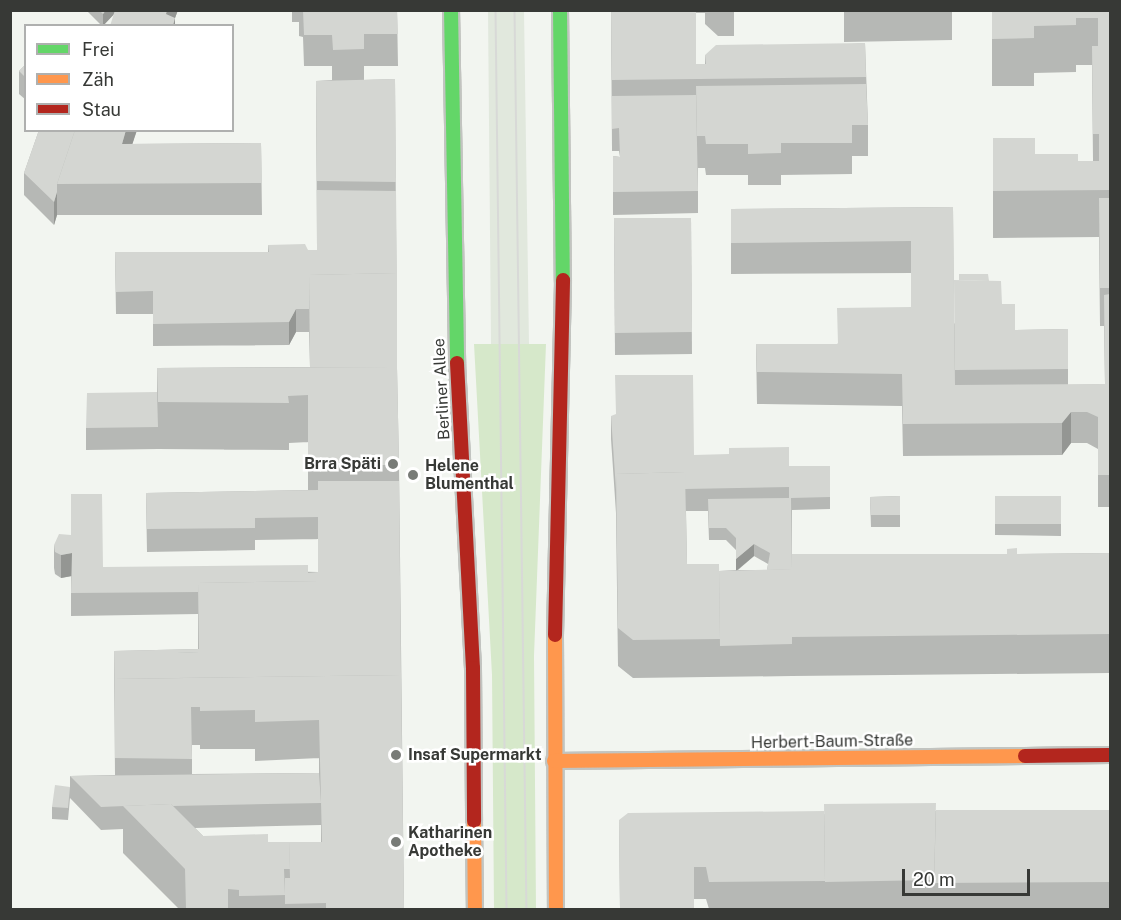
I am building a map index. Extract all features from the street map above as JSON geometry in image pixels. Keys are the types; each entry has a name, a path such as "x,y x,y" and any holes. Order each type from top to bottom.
{"main road":[{"name":"Berliner Allee","path":"451,10 455,340 473,668 476,909"},
{"path":"556,909 554,761 564,327 560,10"},
{"name":"Herbert-Baum-Straße","path":"554,761 1110,755"}],"shaded area":[{"path":"488,11 524,11 529,344 491,344"}],"green space":[{"path":"474,344 546,344 534,656 536,909 494,909 492,675"}],"building":[{"path":"115,10 167,10 166,14 175,18 174,24 111,24"},
{"path":"303,10 397,10 398,34 364,34 364,49 333,50 332,35 304,35"},
{"path":"611,10 696,10 696,64 706,64 705,55 716,45 865,43 866,77 612,80"},
{"path":"992,10 1110,10 1110,190 993,191 993,138 1035,138 1035,154 1078,154 1078,161 1099,161 1099,134 1093,134 1092,46 1098,46 1098,18 1076,18 1076,25 1034,26 1034,38 992,39"},
{"path":"24,66 24,76 19,71"},
{"path":"395,79 396,182 317,181 316,81"},
{"path":"866,84 868,125 852,125 852,143 781,143 781,153 748,154 748,144 706,144 705,136 697,136 696,86"},
{"path":"696,95 698,191 613,192 613,156 620,157 619,128 612,129 612,96"},
{"path":"38,132 74,132 57,184 54,202 24,173"},
{"path":"74,132 125,132 122,144 261,143 262,183 57,184"},
{"path":"317,190 396,191 397,273 309,275 309,309 296,309 289,322 153,324 153,291 116,292 115,252 269,252 268,245 305,244 308,250 317,250"},
{"path":"1099,198 1110,198 1110,288 1100,288"},
{"path":"953,207 955,385 1105,384 1104,295 1110,294 1110,475 1098,475 1098,417 1087,412 1071,412 1062,423 903,424 902,374 757,372 756,344 838,344 837,308 911,307 911,241 731,243 731,209"},
{"path":"614,218 691,218 692,332 615,333"},
{"path":"397,273 397,367 310,367 309,275"},
{"path":"959,274 988,274 989,281 959,280"},
{"path":"954,280 1001,281 1002,304 1015,304 1015,330 1068,329 1068,369 955,370"},
{"path":"397,367 399,465 308,465 308,395 288,396 289,403 158,402 157,368"},
{"path":"615,375 693,375 694,455 729,454 729,448 789,447 789,487 685,489 685,472 616,474 616,490 611,416 616,414"},
{"path":"157,392 158,427 86,428 87,393"},
{"path":"789,466 830,466 830,497 791,498 792,569 767,570 770,553 754,544 736,559 736,538 726,528 709,528 708,499 789,498"},
{"path":"685,472 687,564 719,564 720,639 633,640 618,628 616,474"},
{"path":"318,481 399,481 401,675 177,678 177,653 199,652 198,583 318,581"},
{"path":"318,490 318,517 255,518 255,528 147,529 146,493"},
{"path":"71,494 102,494 103,567 308,565 308,573 318,572 318,581 198,583 198,592 71,593 72,553 61,555 55,552 54,545 59,534 71,535"},
{"path":"900,496 900,515 871,515 870,497"},
{"path":"995,496 1061,496 1061,524 995,524"},
{"path":"1017,548 1017,554 1110,553 1110,634 792,637 792,554 1007,554 1007,549"},
{"path":"792,569 792,644 720,646 719,571"},
{"path":"199,649 199,652 177,653 177,678 115,679 115,693 114,651"},
{"path":"401,675 404,909 326,909 326,903 285,904 285,878 290,878 289,842 322,842 319,720 255,722 255,710 200,711 200,707 191,707 192,759 115,758 115,679"},
{"path":"319,773 321,803 101,807 70,776"},
{"path":"55,785 70,787 68,808 52,807"},
{"path":"936,803 934,880 825,882 824,804"},
{"path":"171,804 203,836 268,834 268,842 289,842 290,869 284,869 285,895 239,896 239,890 228,889 228,909 186,909 185,869 123,806"},
{"path":"936,810 1110,810 1110,882 934,883"},
{"path":"824,811 825,881 709,882 706,867 694,867 694,909 620,909 619,820 628,813"}],"tram line":[{"path":"496,10 507,910"},
{"path":"515,10 527,910"}],"traffic: fast":[{"path":"451,10 457,363"},
{"path":"560,10 563,280"}],"traffic: slow":[{"path":"555,635 556,910"},
{"path":"554,761 1025,756"},
{"path":"474,821 475,910"}],"traffic: jam":[{"path":"555,635 563,280"},
{"path":"457,363 473,668 474,821"},
{"path":"1025,756 1110,755"}],"place":[{"name":"Brra Späti","path":"393,464"},
{"name":"Helene Blumenthal","path":"413,475"},
{"name":"Insaf Supermarkt","path":"396,755"},
{"name":"Katharinen Apotheke","path":"396,842"}]}
